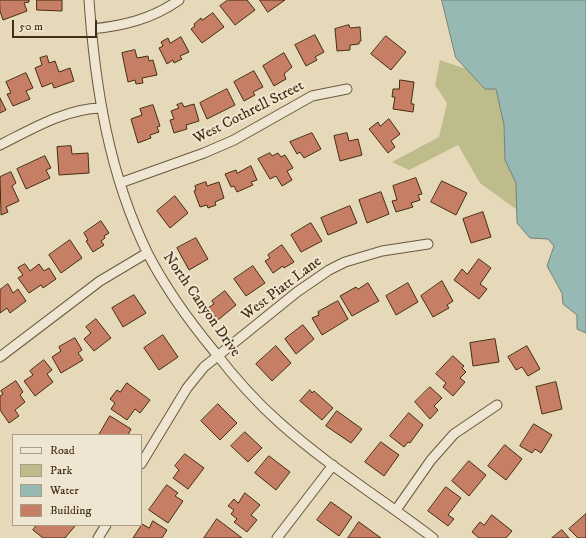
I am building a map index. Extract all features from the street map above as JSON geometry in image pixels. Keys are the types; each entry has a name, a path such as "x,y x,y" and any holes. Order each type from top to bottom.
{"street":[{"name":"North Canyon Drive","path":"89,0 91,29 101,108 120,183 147,253 195,327 264,409 333,465 433,538"},
{"path":"91,29 134,22 154,15 179,0"},
{"name":"West Cothrell Street","path":"120,183 204,153 234,140 312,96 347,89"},
{"path":"0,146 49,121 82,110 101,108"},
{"name":"West Piatt Lane","path":"142,462 187,388 204,367 298,292 329,270 345,262 364,255 428,244"},
{"path":"0,357 100,281 147,253"},
{"path":"396,510 431,460 454,434 497,405"},
{"path":"277,538 333,465"},
{"path":"98,538 105,526"}],"green space":[{"path":"440,60 466,69 485,89 496,89 504,125 505,160 516,183 517,210 480,183 458,145 409,170 392,162 439,137 447,103 435,85"}],"water":[{"path":"442,0 586,0 586,333 577,329 577,315 563,304 562,293 547,266 554,246 548,239 530,238 517,223 516,183 505,160 504,125 496,89 485,89 456,58"}],"building":[{"path":"0,0 29,0 29,2 24,3 27,11 3,20 0,11"},
{"path":"37,0 62,0 62,11 37,10"},
{"path":"228,0 247,0 255,10 235,25 220,6"},
{"path":"260,0 285,0 268,12"},
{"path":"213,13 224,27 202,43 191,29 201,18 202,20"},
{"path":"349,25 350,28 360,27 361,41 359,44 350,45 350,50 337,51 335,29"},
{"path":"315,35 324,52 315,57 317,60 306,66 295,45"},
{"path":"386,36 406,52 391,70 371,54"},
{"path":"181,37 189,52 180,56 182,59 174,63 173,60 167,64 159,48 163,46 161,42 168,38 170,43"},
{"path":"135,50 137,58 148,56 149,61 153,60 157,75 142,78 143,83 136,84 135,80 128,82 122,53"},
{"path":"284,53 292,67 284,74 286,79 274,86 263,66"},
{"path":"47,56 49,63 55,61 59,72 70,68 74,81 54,88 52,83 42,87 35,68 42,65 40,58"},
{"path":"254,71 263,87 253,92 255,95 244,101 234,82"},
{"path":"26,73 33,88 26,91 30,99 13,106 7,94 11,93 6,82"},
{"path":"400,80 414,82 411,104 414,104 413,112 393,109 395,97 392,97 393,89 399,89"},
{"path":"227,89 235,105 207,119 200,103"},
{"path":"0,98 6,110 0,113"},
{"path":"182,103 184,107 194,104 199,121 186,125 187,129 174,133 170,120 174,119 171,111 179,108 177,105"},
{"path":"153,105 160,126 157,127 159,132 150,135 151,138 138,143 131,119 142,115 140,109"},
{"path":"389,119 400,134 391,141 395,147 388,153 369,129 378,122 380,126"},
{"path":"312,133 321,149 304,158 300,152 297,154 290,142"},
{"path":"347,133 349,141 358,139 362,155 340,161 334,136"},
{"path":"71,146 72,154 88,153 89,173 59,175 57,147"},
{"path":"270,153 272,156 278,153 281,157 285,155 293,168 287,171 292,180 282,186 276,176 270,179 258,159"},
{"path":"45,156 51,168 46,170 50,178 26,189 17,169"},
{"path":"251,166 257,180 251,182 253,185 237,192 234,186 231,187 225,174 236,170 237,173"},
{"path":"11,172 16,183 12,186 19,201 6,207 8,212 1,215 0,177"},
{"path":"416,178 422,194 418,195 420,200 411,203 413,207 396,212 392,201 397,200 393,186"},
{"path":"442,181 467,193 456,215 431,202"},
{"path":"206,182 207,186 219,182 224,198 215,202 216,205 208,208 207,205 200,207 194,191 196,190 195,186"},
{"path":"381,192 389,214 367,223 359,200"},
{"path":"175,196 188,213 170,228 157,211"},
{"path":"350,206 357,223 328,235 321,218"},
{"path":"483,212 491,237 471,243 463,219"},
{"path":"101,221 109,233 104,236 105,238 101,241 104,245 93,252 86,241 88,240 84,233"},
{"path":"311,223 322,241 301,252 291,235"},
{"path":"196,238 208,259 189,270 177,248"},
{"path":"70,240 82,258 61,273 49,255"},
{"path":"282,245 294,262 284,268 283,266 273,273 265,261 270,258 268,255"},
{"path":"479,259 491,268 480,284 487,289 479,299 454,280 462,269 467,274"},
{"path":"25,264 30,271 39,264 44,271 49,268 56,279 43,288 41,285 29,293 18,278 23,275 18,268"},
{"path":"253,266 265,283 246,296 234,279"},
{"path":"442,281 453,301 447,305 449,308 433,317 421,296"},
{"path":"368,283 379,301 352,316 340,296 356,287 358,289"},
{"path":"408,283 418,302 396,315 386,296"},
{"path":"8,284 13,293 18,289 26,301 10,313 7,308 0,313 0,290"},
{"path":"225,291 236,305 218,320 208,308 214,304 212,301"},
{"path":"134,295 146,313 123,327 112,308"},
{"path":"338,301 348,319 322,335 312,318 319,315 318,312"},
{"path":"96,319 111,338 94,351 84,339 91,333 86,327"},
{"path":"303,325 314,339 296,354 285,339"},
{"path":"163,335 178,357 159,370 144,348"},
{"path":"75,338 82,350 78,353 83,360 61,373 52,357 61,351 59,347"},
{"path":"495,339 499,362 473,366 470,343"},
{"path":"276,346 291,363 272,381 256,364"},
{"path":"527,346 540,369 528,376 522,367 516,370 508,357"},
{"path":"453,356 464,366 462,368 466,372 460,378 465,382 453,396 443,387 446,383 436,374"},
{"path":"44,360 52,370 47,374 53,382 35,396 24,381 33,375 30,371"},
{"path":"16,381 23,392 20,395 25,402 15,410 19,416 9,423 0,410 0,396 3,394 1,391"},
{"path":"556,382 562,409 542,414 536,387"},
{"path":"127,383 150,400 140,413 135,409 127,420 111,409 115,403 110,399 117,390 120,392"},
{"path":"430,387 442,398 434,406 438,410 430,419 415,402"},
{"path":"310,390 312,393 314,391 333,408 322,420 300,401"},
{"path":"218,404 237,423 220,440 201,421"},
{"path":"337,411 362,429 351,443 326,426"},
{"path":"409,413 423,425 410,443 408,442 404,447 390,436"},
{"path":"110,416 131,429 128,434 100,434"},
{"path":"534,424 552,435 541,453 535,449 532,453 520,446"},
{"path":"245,432 262,448 248,462 231,446"},
{"path":"381,442 399,455 384,476 365,462"},
{"path":"505,445 522,459 506,480 488,466"},
{"path":"185,454 204,468 188,489 173,478 179,470 175,466"},
{"path":"269,456 290,472 276,490 255,473"},
{"path":"469,461 486,475 469,496 452,481"},
{"path":"167,485 178,493 175,496 183,501 168,523 149,510"},
{"path":"446,487 461,498 448,515 454,519 448,526 428,511"},
{"path":"245,493 260,505 251,515 257,520 247,532 234,522 237,519 231,514 234,510 228,506 234,499 238,503"},
{"path":"331,502 352,517 339,536 317,520"},
{"path":"586,514 586,538 578,538 569,529"},
{"path":"492,515 512,531 506,538 479,538 472,532 480,522 484,525"},
{"path":"217,519 242,538 204,538"},
{"path":"153,521 167,530 162,538 133,538 142,524 149,528"},
{"path":"359,522 381,538 348,538"},
{"path":"36,526 75,526 65,538 43,538 33,530"},
{"path":"562,530 569,538 552,538"}]}
